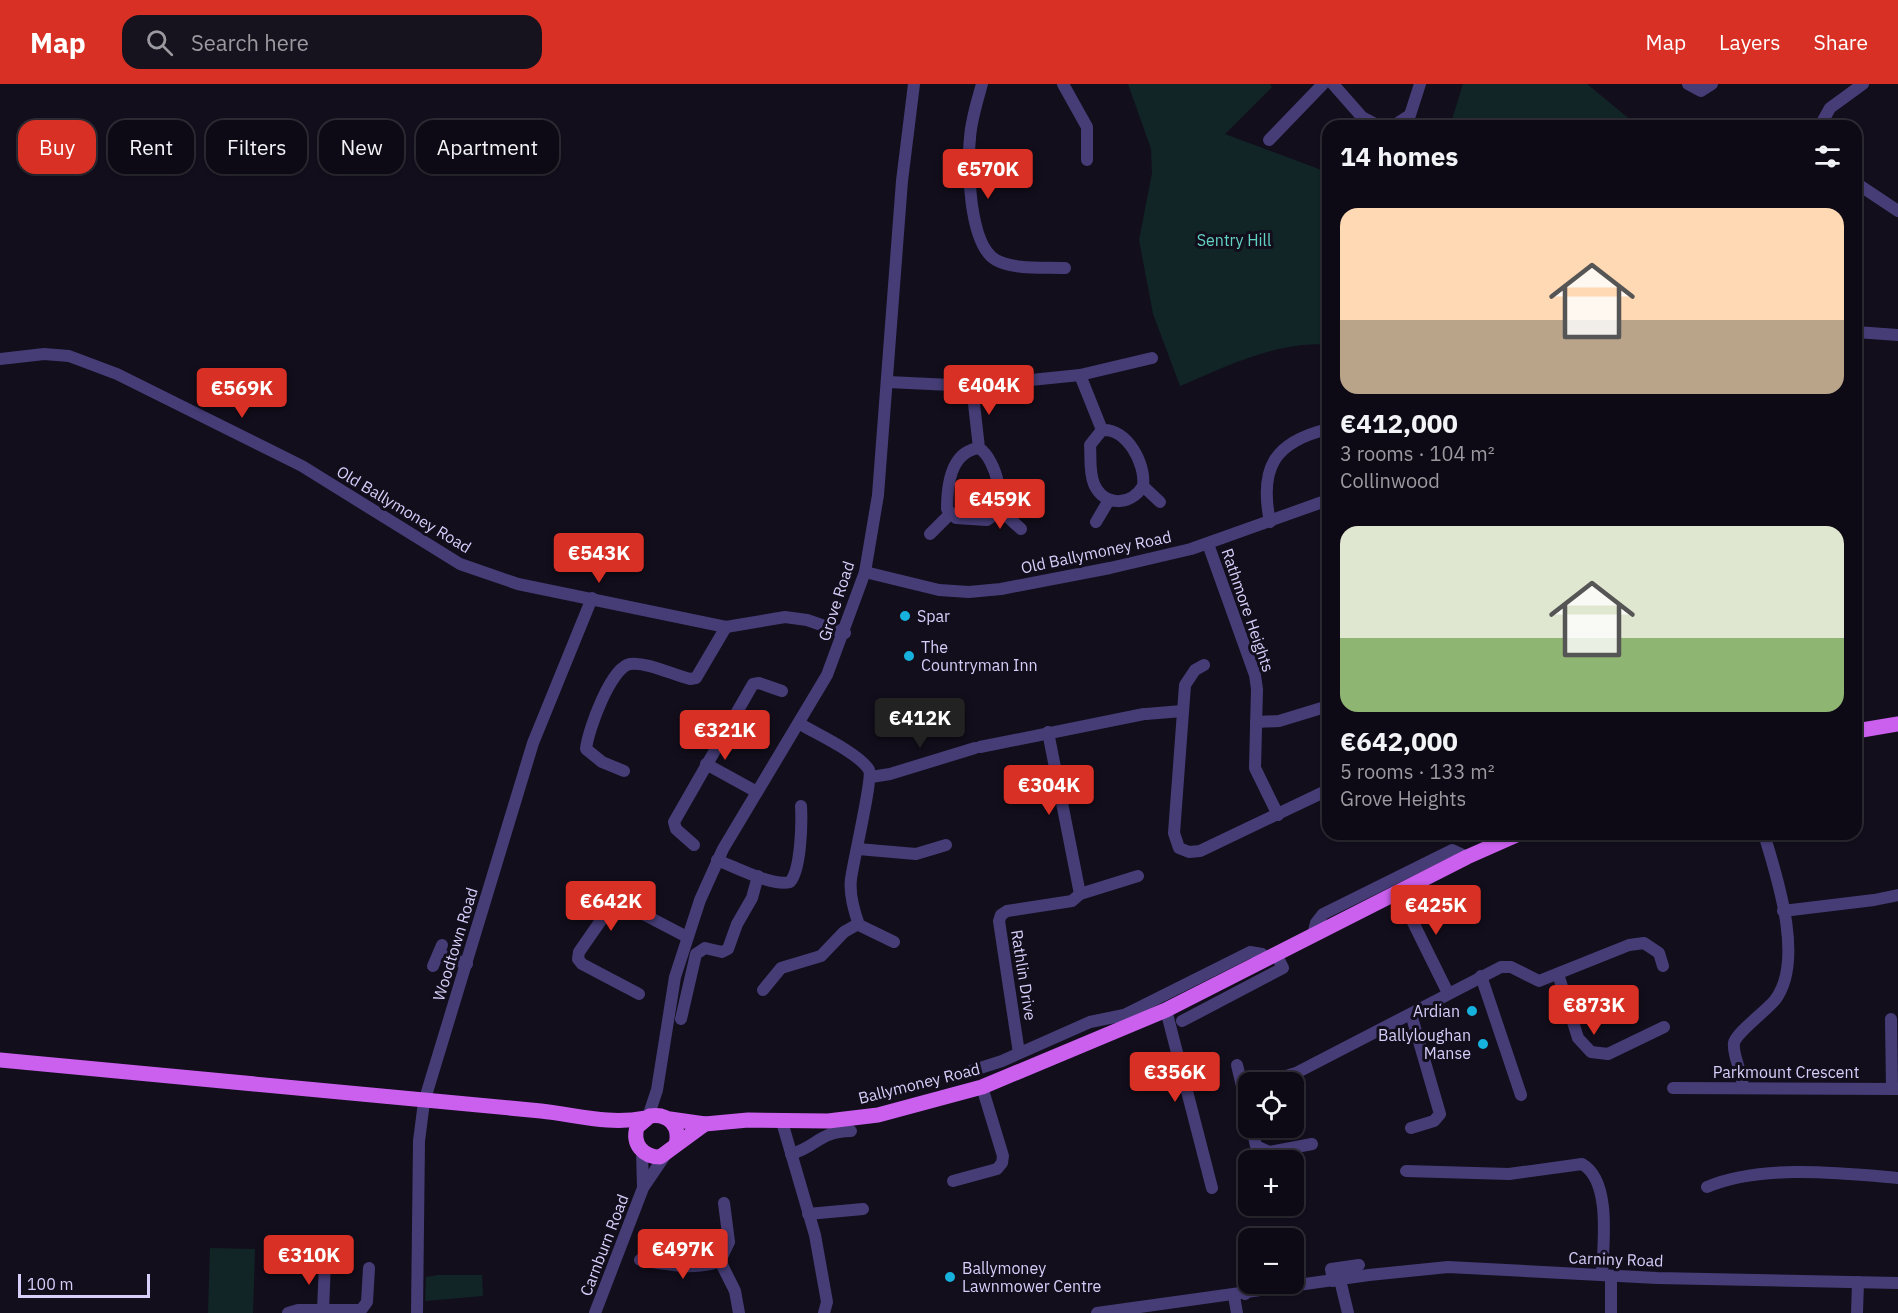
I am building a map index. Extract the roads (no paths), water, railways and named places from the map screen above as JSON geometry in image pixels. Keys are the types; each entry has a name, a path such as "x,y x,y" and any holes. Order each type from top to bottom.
{"main road":[{"path":"1862,730 1898,724"},
{"name":"Ballymoney Road","path":"668,1119 705,1124 748,1120 828,1121 878,1115 982,1087 1166,1010 1503,840"},
{"path":"0,1060 424,1102 562,1113 603,1122 656,1115 668,1119 677,1132 671,1150 654,1157 603,1122"},
{"path":"640,1148 636,1133 647,1117"},
{"name":"Ballymoney Road","path":"671,1150 705,1124"}],"street":[{"name":"Grove Road","path":"647,1117 657,1090 675,977 687,937 717,860 800,724 827,675 844,633 864,572 878,495 902,181 914,84"},
{"path":"982,84 972,124 969,149 974,220 983,246 995,260 1007,264 1065,268"},
{"path":"1063,84 1087,128 1087,160"},
{"path":"1269,140 1323,84"},
{"path":"1333,84 1359,120"},
{"path":"1404,120 1412,111 1420,84"},
{"path":"1688,84 1701,91 1712,84"},
{"path":"1823,120 1830,108 1863,84"},
{"path":"1862,187 1898,211"},
{"path":"1862,332 1898,335"},
{"name":"Old Ballymoney Road","path":"0,359 44,354 69,356 117,374 302,466 460,564 518,584 726,627 785,617 807,620 844,633"},
{"path":"888,382 972,386 1080,375 1152,358"},
{"path":"1080,375 1102,430"},
{"path":"972,386 972,408 979,448 986,455 998,483 999,509 992,517 983,520 956,518 947,509 950,474 963,457 979,448"},
{"path":"1102,430 1114,432 1127,441 1142,469 1143,486 1160,502"},
{"path":"1102,430 1090,445 1091,469 1096,487 1109,500 1117,503 1126,501 1143,486"},
{"path":"1270,522 1264,487 1274,460 1294,441 1322,431"},
{"path":"1096,522 1109,500"},
{"name":"Old Ballymoney Road","path":"864,572 928,588 969,592 1048,581 1208,544 1322,502"},
{"path":"999,509 1021,529"},
{"path":"930,534 950,514"},
{"name":"Rathmore Heights","path":"1208,544 1255,675 1255,768 1278,815"},
{"name":"Woodtown Road","path":"417,1313 419,1141 424,1102 533,743 592,598"},
{"path":"624,771 602,762 586,749 613,676 623,667 635,664 690,679 696,678 726,627"},
{"path":"1204,665 1187,680 1182,711 1174,833 1179,848 1189,852 1200,851 1322,793"},
{"path":"694,845 676,829 674,822 706,764 753,684 759,682 782,691"},
{"path":"1256,723 1279,721 1322,708"},
{"path":"871,777 1048,732 1145,714 1182,711"},
{"path":"800,724 862,763 871,777 850,884 858,924"},
{"path":"1048,732 1080,894"},
{"path":"706,764 757,792"},
{"path":"717,860 758,876 784,883 793,879 802,821 801,806"},
{"path":"1743,1088 1742,1074 1734,1049 1735,1040 1740,1032 1761,1016 1783,987 1789,959 1783,911 1765,840"},
{"path":"858,849 916,854 946,845"},
{"name":"Ballymoney Road","path":"1313,935 1316,923 1323,914 1452,850 1467,857"},
{"path":"681,1019 696,954 705,948 722,952 728,949 737,924 752,898 758,876"},
{"name":"Rathlin Drive","path":"1019,1053 999,918 1007,911 1072,901 1080,894 1138,876"},
{"path":"1398,892 1448,993"},
{"path":"1783,911 1898,895"},
{"path":"639,994 582,964 578,958 579,952 611,906 622,903 687,937"},
{"path":"858,924 894,942"},
{"path":"763,990 781,969 821,956 844,932 858,924"},
{"path":"1298,1072 1481,976 1507,966 1538,981 1635,943 1644,943 1661,956 1664,966"},
{"path":"433,966 440,950 467,964"},
{"name":"Ballymoney Road","path":"971,1071 1090,1022 1124,1015 1250,952 1271,957"},
{"path":"1182,1021 1283,968 1271,957"},
{"path":"1557,974 1578,1038 1591,1052 1608,1054 1664,1027"},
{"path":"1481,976 1521,1095"},
{"path":"1166,1010 1212,1188"},
{"path":"1411,1014 1440,1114 1434,1121 1411,1128"},
{"path":"1891,1019 1895,1089"},
{"path":"1090,1022 1098,1039"},
{"path":"1237,1065 1240,1072"},
{"path":"952,1181 997,1169 1002,1163 1003,1156 982,1087"},
{"name":"Parkmount Crescent","path":"1673,1088 1895,1089"},
{"name":"Grove Road","path":"657,1090 668,1119"},
{"path":"782,1122 815,1235 827,1302 824,1313"},
{"path":"791,1154 808,1148 825,1134 851,1131"},
{"path":"1254,1138 1256,1146 1267,1151 1312,1144"},
{"name":"Carnburn Road","path":"640,1148 643,1188"},
{"name":"Carnburn Road","path":"595,1313 643,1188 671,1150"},
{"path":"1406,1171 1509,1174 1579,1163 1586,1166 1596,1178 1603,1199 1611,1313"},
{"path":"1707,1187 1736,1177 1788,1173 1898,1178"},
{"path":"640,1260 683,1265 706,1265 720,1261 729,1242 724,1203"},
{"path":"808,1214 863,1209"},
{"path":"720,1261 735,1291 739,1313"},
{"path":"323,1311 325,1262"},
{"path":"1348,1313 1331,1269 1359,1265"},
{"name":"Carniny Road","path":"1097,1313 1448,1267 1607,1275 1898,1283"},
{"path":"288,1313 357,1311 367,1300 369,1268"},
{"path":"1857,1313 1858,1282"},
{"path":"1237,1313 1239,1295"}],"place":[{"name":"Spar","path":"905,616"},
{"name":"The Countryman Inn","path":"909,656"},
{"name":"Ardian","path":"1472,1011"},
{"name":"Ballyloughan Manse","path":"1483,1044"},
{"name":"Ballymoney Lawnmower Centre","path":"950,1277"}],"park label":[{"name":"Sentry Hill","path":"1234,240"}]}
